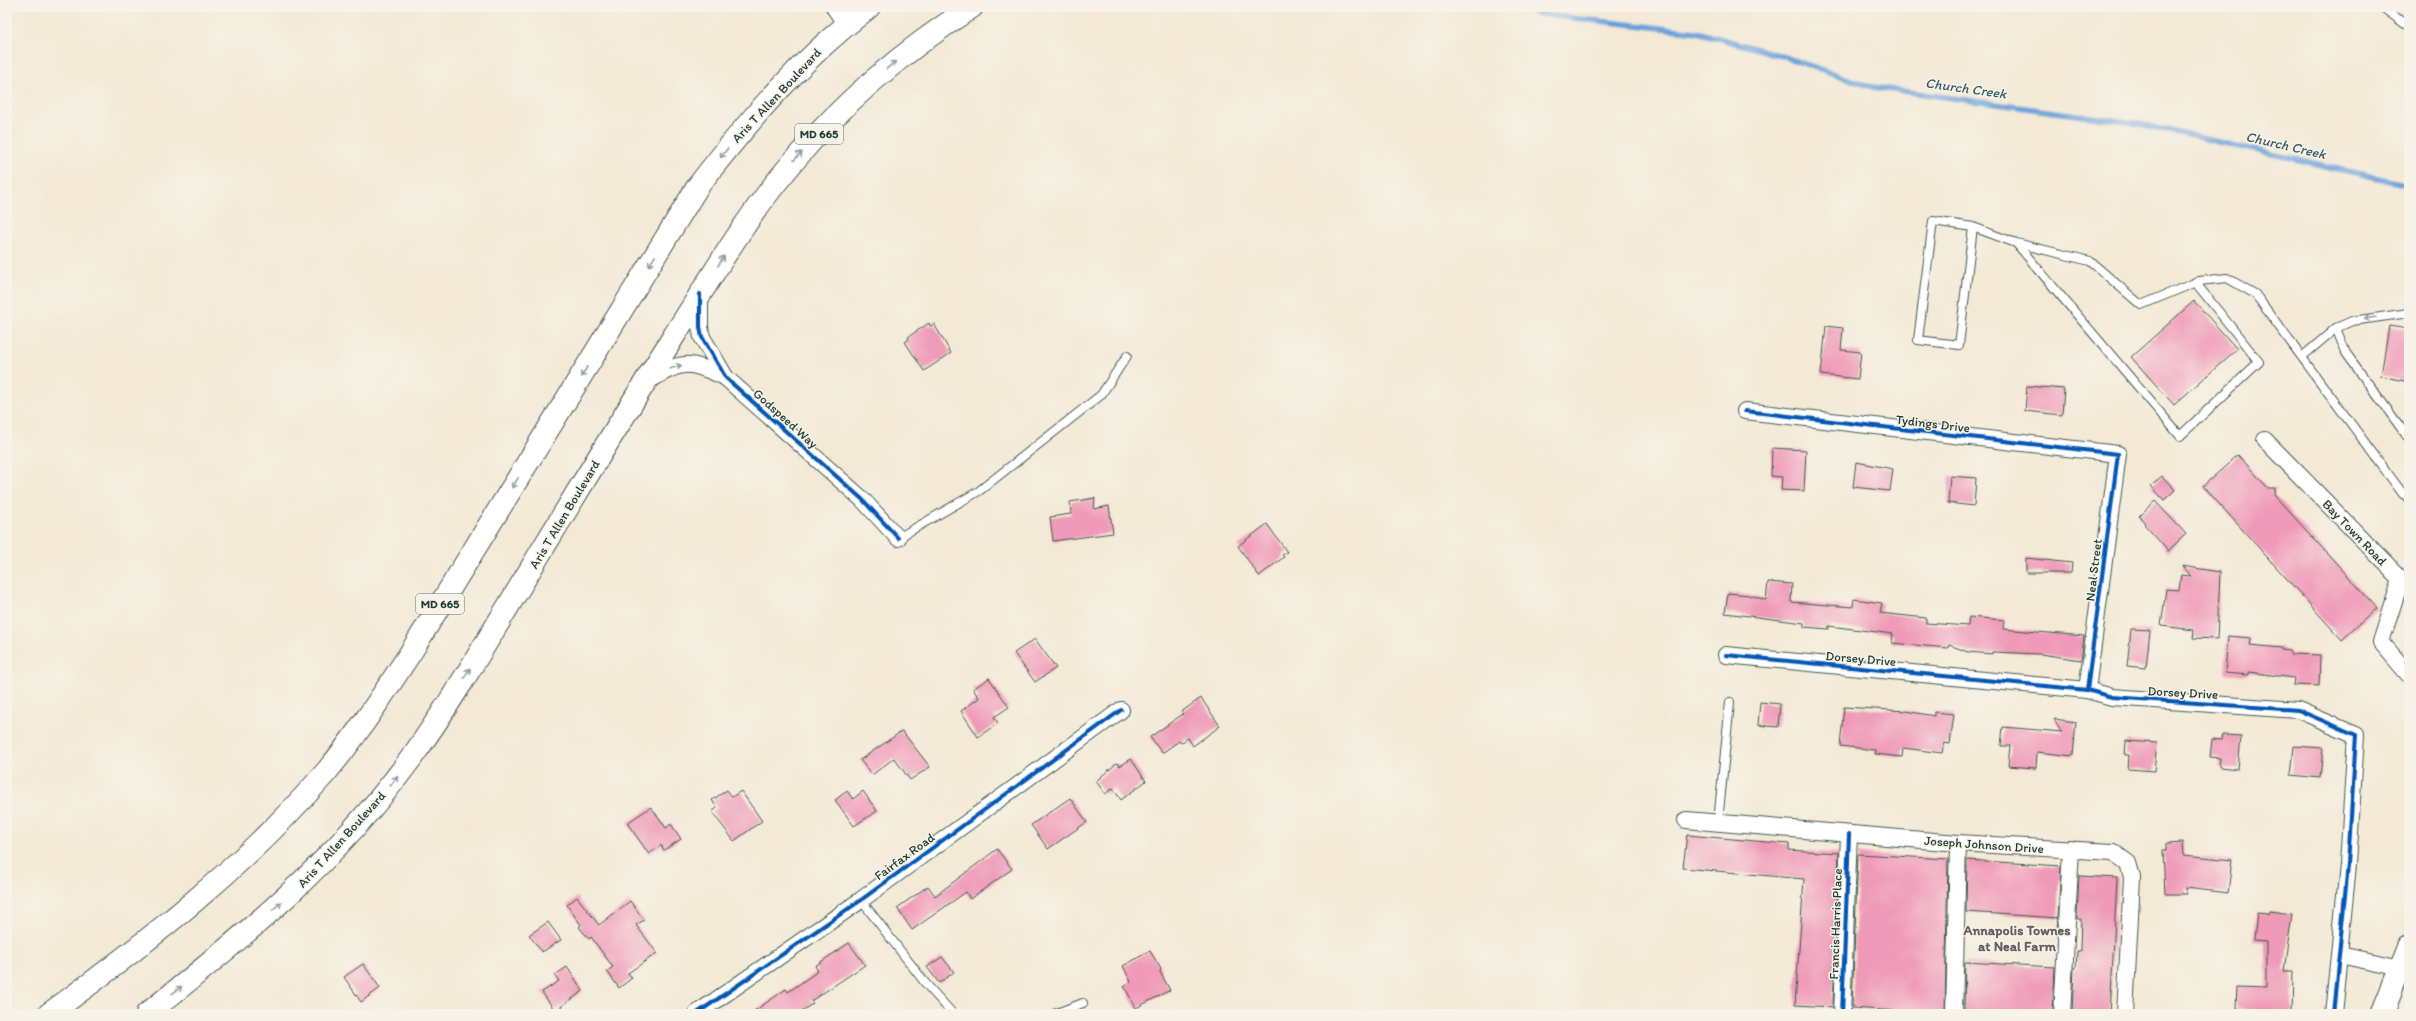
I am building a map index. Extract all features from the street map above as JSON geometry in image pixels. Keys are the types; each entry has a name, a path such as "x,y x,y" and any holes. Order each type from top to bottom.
{"main road":[{"name":"Aris T Allen Boulevard","path":"49,1014 157,931 226,872 276,826 327,770 368,718 411,652 698,186 747,122 795,71 840,16 869,7"},
{"name":"Aris T Allen Boulevard","path":"147,1014 276,907 315,872 370,812 412,756 462,682 642,385 745,223 793,162 837,114 890,65 939,28 972,7"},
{"path":"2382,1014 2409,946"}],"street":[{"name":"Godspeed Way","path":"700,294 700,327 702,337 726,378"},
{"name":"Godspeed Way","path":"642,385 671,368 688,364 698,365 726,378 862,499 898,538"},
{"name":"Tydings Drive","path":"1745,411 2118,454"},
{"name":"Bay Town Road","path":"2266,440 2405,581 2381,642 2409,675"},
{"name":"Neal Street","path":"2087,690 2118,454"},
{"name":"Dorsey Drive","path":"1726,655 2087,690 2112,697 2298,710 2356,735 2340,955 2333,1014"},
{"name":"Fairfax Road","path":"696,1014 862,900 1120,710"},
{"name":"Joseph Johnson Drive","path":"1686,820 1958,843 2113,852 2128,863 2132,877 2125,1014"},
{"name":"Francis Harris Place","path":"1842,1014 1849,834"},
{"path":"1954,1014 1958,843"},
{"path":"2062,1014 2071,849"},
{"path":"2340,955 2400,968"}],"lane":[{"path":"2382,7 2409,27"},
{"path":"1973,227 1960,345 1918,340 1933,221 1973,227 2016,244 2090,261 2140,305 2195,282 2227,278 2255,294 2303,356 2403,494 2409,498"},
{"path":"2016,244 2180,436 2259,362 2195,282"},
{"path":"2303,356 2336,328 2352,320 2409,313"},
{"path":"2336,328 2346,353 2409,439"},
{"path":"898,538 979,491 998,477 1101,395 1127,356"},
{"path":"1718,822 1730,702"},
{"path":"862,900 926,984 952,1014"},
{"path":"1054,1014 1083,1003"}],"building":[{"path":"2194,301 2237,349 2174,405 2131,357"},
{"path":"929,323 930,326 934,324 951,353 924,371 905,342 909,339 908,337"},
{"path":"1826,326 1843,328 1841,350 1861,352 1858,379 1821,375"},
{"path":"2389,326 2409,329 2409,382 2381,376"},
{"path":"2027,386 2064,389 2062,415 2025,411"},
{"path":"1772,448 1806,450 1804,491 1781,490 1782,477 1771,476"},
{"path":"2238,455 2268,488 2275,488 2274,495 2377,608 2342,640 2203,486"},
{"path":"1856,462 1893,469 1890,491 1853,487"},
{"path":"1950,476 1976,478 1974,506 1948,503"},
{"path":"2162,476 2175,490 2164,500 2151,486"},
{"path":"1095,498 1094,509 1109,506 1113,533 1053,541 1050,517 1071,514 1070,502"},
{"path":"2155,501 2186,534 2168,551 2144,524 2145,523 2139,516"},
{"path":"1267,524 1287,552 1282,555 1284,557 1259,576 1238,546"},
{"path":"2026,558 2072,563 2071,573 2026,573"},
{"path":"2182,566 2220,572 2217,639 2193,638 2194,630 2161,626 2166,589 2179,590 2181,575 2191,576"},
{"path":"1768,582 1792,584 1791,602 1853,607 1854,599 1882,603 1880,613 1926,618 1926,623 1968,626 1969,617 2004,620 2003,629 2084,636 2081,660 2040,654 1992,652 1992,654 1968,652 1949,645 1948,648 1892,643 1893,634 1829,626 1829,629 1804,627 1804,623 1725,613 1728,593 1749,595 1766,600"},
{"path":"2131,629 2150,630 2146,668 2127,666"},
{"path":"2228,636 2251,638 2250,645 2282,648 2282,650 2290,651 2290,654 2320,655 2319,686 2293,685 2294,678 2248,672 2248,675 2225,673"},
{"path":"1035,639 1056,668 1035,682 1014,653"},
{"path":"989,678 1009,707 994,717 998,723 978,737 961,711 979,698 973,689"},
{"path":"1201,698 1220,726 1193,746 1188,738 1181,743 1179,741 1162,753 1150,737 1183,714 1181,712"},
{"path":"1760,702 1780,704 1778,727 1758,725"},
{"path":"1844,707 1906,711 1934,716 1934,712 1954,714 1950,744 1944,743 1942,753 1903,748 1902,757 1875,754 1875,750 1840,746"},
{"path":"2054,719 2076,722 2073,756 2037,752 2036,768 2008,766 2010,746 2001,746 2003,727 2062,732"},
{"path":"902,731 930,767 910,780 894,758 872,775 860,760"},
{"path":"2223,735 2241,736 2238,769 2219,767 2220,758 2210,757 2212,739 2222,740"},
{"path":"2126,741 2157,743 2154,771 2128,769 2129,755 2125,755"},
{"path":"2294,746 2323,748 2320,778 2291,775"},
{"path":"1131,759 1146,781 1121,800 1113,788 1105,794 1096,781 1117,763 1120,766"},
{"path":"727,790 732,797 741,791 762,821 734,841 712,812 717,808 712,800"},
{"path":"847,791 853,799 863,791 877,811 854,826 835,800"},
{"path":"1070,798 1087,822 1048,849 1031,825"},
{"path":"651,807 666,828 671,824 681,839 664,850 661,845 649,854 627,823"},
{"path":"1687,835 1789,844 1789,850 1839,853 1833,1007 1795,1005 1804,879 1683,868"},
{"path":"2183,842 2184,855 2232,860 2228,893 2186,888 2186,894 2165,894 2163,850 2166,850 2166,843"},
{"path":"997,849 1012,869 970,899 966,892 912,930 897,908 928,886 935,896"},
{"path":"1858,854 1948,859 1945,1014 1852,1008"},
{"path":"1967,860 2061,866 2058,918 1966,912"},
{"path":"2079,876 2117,878 2110,1014 2072,1014 2074,968 2076,968 2077,952 2080,952 2081,919 2077,919"},
{"path":"577,897 599,925 630,901 644,920 636,925 657,953 628,973 632,978 619,988 607,971 613,967 591,937 589,939 579,927 581,925 567,905"},
{"path":"2269,911 2292,914 2284,971 2293,971 2292,1014 2254,1014 2254,1009 2236,1008 2237,987 2266,988 2266,942 2254,941 2257,913 2268,914"},
{"path":"548,922 561,940 542,952 529,935"},
{"path":"849,943 865,965 811,1001 813,1003 798,1014 750,1014 786,989 788,992 818,971 815,966"},
{"path":"1150,951 1161,969 1160,972 1170,990 1136,1008 1124,986 1131,982 1123,966"},
{"path":"942,957 954,972 939,983 927,967"},
{"path":"1965,962 2055,967 2053,1014 1964,1014"},
{"path":"363,964 380,988 361,1002 344,977"},
{"path":"567,967 583,991 555,1011 542,992 559,981 555,975"}],"waterway":[{"name":"Church Creek","path":"1524,7 1537,14 1697,32 1782,56 1872,87 2135,123 2409,185"}],"cycle path":[{"path":"700,294 700,327 702,337 726,378 862,499 898,538"},
{"path":"1745,411 2118,454 2087,690"},
{"path":"1726,655 2087,690 2112,697 2298,710 2356,735 2348,865 2333,1014"},
{"path":"696,1014 861,900 1121,710"},
{"path":"1842,1014 1849,834"}],"district":[{"name":"Annapolis Townes at Neal Farm","path":"2017,938"}]}
